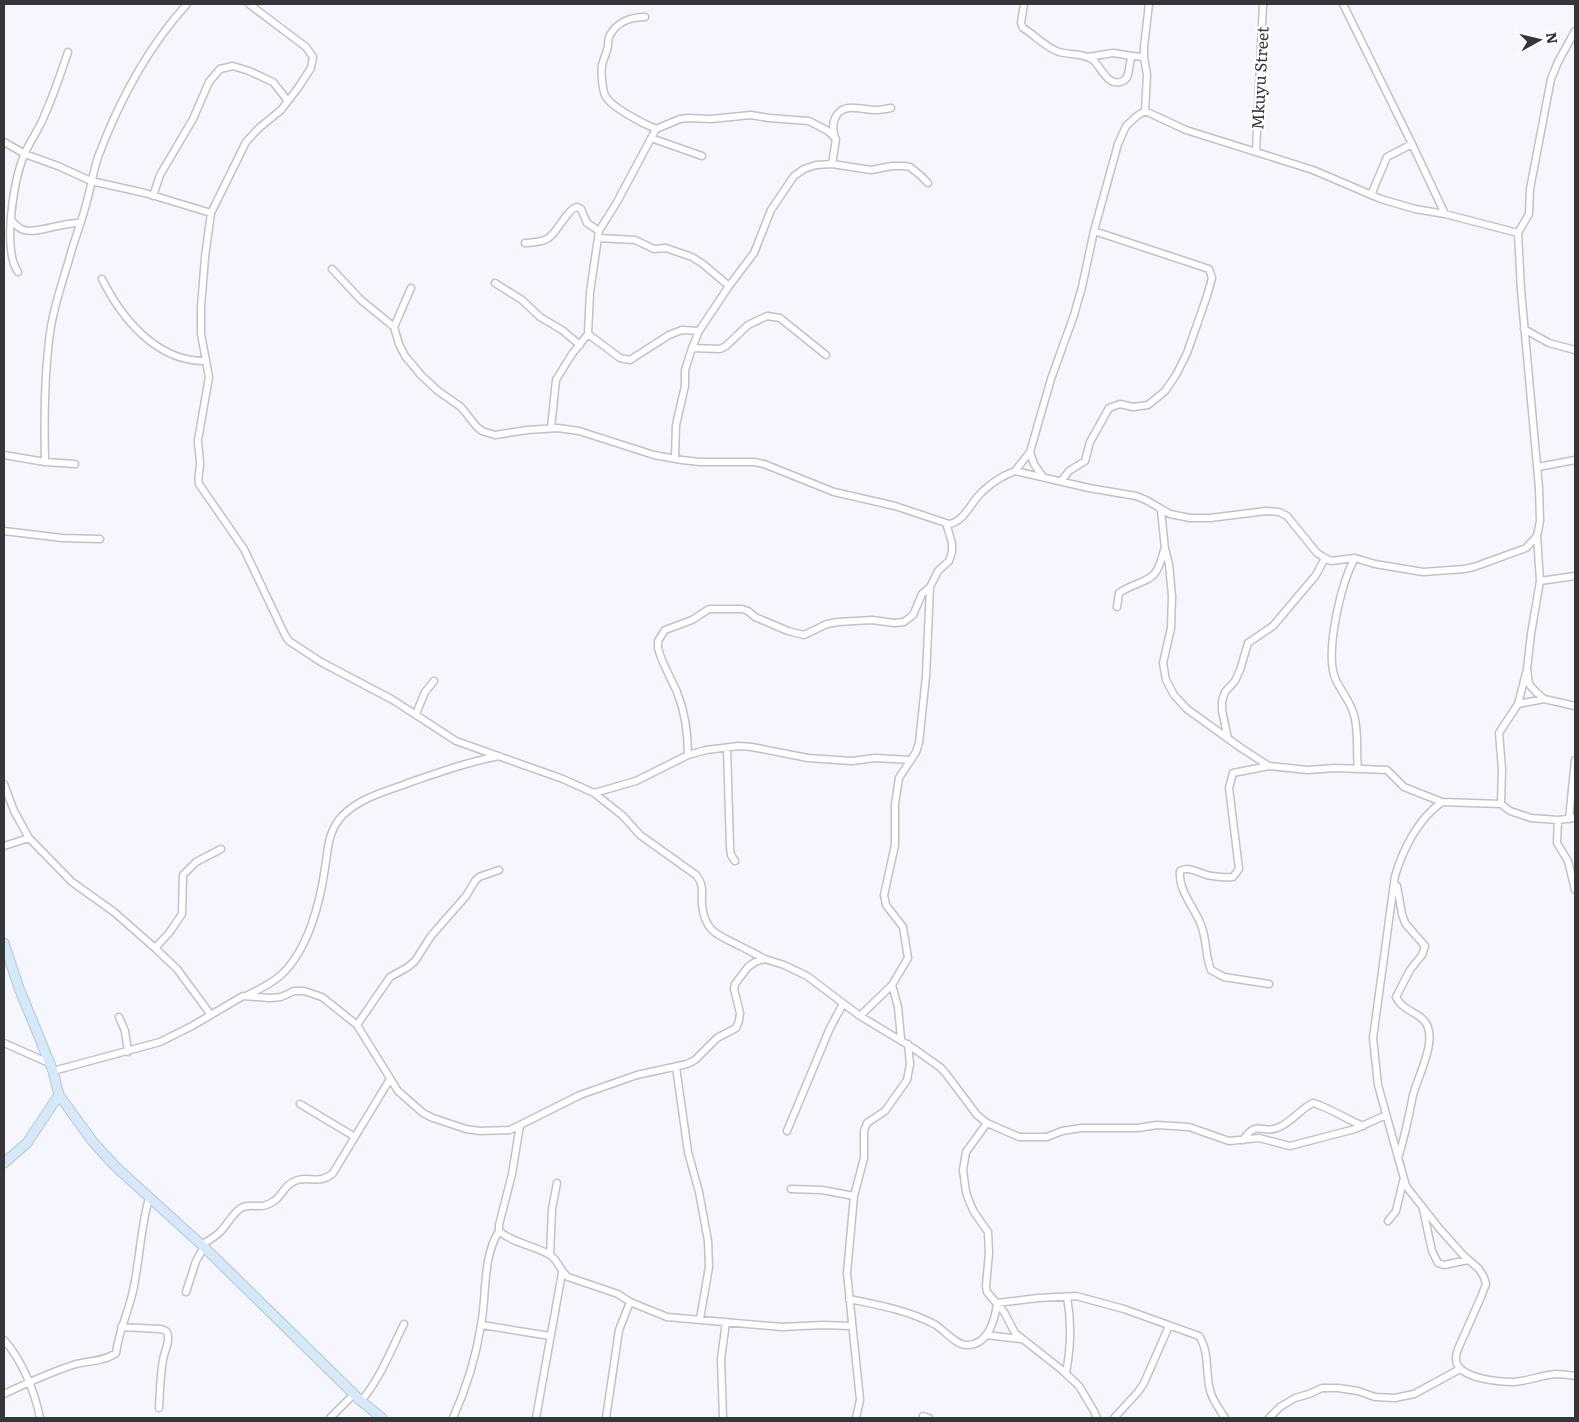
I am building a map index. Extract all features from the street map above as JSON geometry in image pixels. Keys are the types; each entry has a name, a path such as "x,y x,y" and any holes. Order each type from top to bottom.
{"street":[{"path":"45,462 44,406 50,330 91,181 99,156 130,84 146,57 174,18 187,4"},
{"path":"249,4 271,19 312,53 313,61 311,68 298,88 281,110 259,128 246,142 211,214 201,307 201,334 209,377 198,440 197,450 200,465 198,479 199,484 244,549 285,635 290,641 321,662 416,714 456,741 563,779 594,793 623,816 640,834 696,875 703,888 705,920 712,931 721,938 765,959 784,965 807,976 842,1004 908,1044 940,1068 977,1115 987,1123 1019,1137 1047,1137 1062,1131 1081,1128 1138,1128 1157,1125 1189,1127 1229,1141 1259,1138 1290,1146 1363,1126 1386,1115"},
{"path":"1024,4 1021,23 1023,28 1053,49 1088,57 1113,53 1144,57"},
{"path":"1145,111 1147,75 1144,57 1149,4"},
{"name":"Mkuyu Street","path":"1256,152 1263,4"},
{"path":"1344,4 1445,214"},
{"path":"645,17 623,21 610,36 602,64 606,97 616,106 656,129"},
{"path":"1501,804 1502,769 1499,733 1518,704 1527,669 1540,581 1537,536 1540,521 1538,466 1524,329 1518,233 1529,214 1530,189 1551,79 1575,31"},
{"path":"18,272 12,258 12,221 16,182 25,154 45,116 68,52"},
{"path":"1088,57 1097,64 1107,78 1116,82 1128,76 1132,56"},
{"path":"153,196 160,175 194,119 209,82 220,69 233,66 273,82 288,101"},
{"path":"832,164 836,139 833,123 838,112 845,108 854,107 873,110 891,108"},
{"path":"1145,111 1186,130 1313,170 1370,195 1408,207 1445,214 1518,233"},
{"path":"411,288 394,327 398,344 405,356 433,387 461,407 482,431 495,435 551,428 579,431 654,455 674,459 700,462 733,461 759,463 840,494 895,506 946,523 956,523 981,492 1003,476 1015,471 1030,452 1051,379 1074,315 1094,231 1118,144 1126,126 1136,116 1145,111"},
{"path":"551,428 556,380 565,363 588,334 590,292 599,235 656,129 680,119 711,119 751,115 809,120 828,131 836,139"},
{"path":"652,138 702,156"},
{"path":"4,142 25,154 91,181 153,196 211,214"},
{"path":"1370,195 1387,157 1412,144"},
{"path":"674,459 676,425 684,395 685,370 699,331 729,286 754,254 771,210 794,176 804,169 816,165 832,164 871,170 904,166 910,167 928,183"},
{"path":"525,243 538,242 550,238 572,210 577,207 581,209 587,223 599,235 635,240 654,249 666,248 703,264 729,286"},
{"path":"12,221 18,227 28,231 79,223"},
{"path":"1061,481 1069,471 1085,461 1090,442 1109,408 1120,404 1133,407 1148,405 1164,391 1176,375 1186,353 1212,278 1211,272 1202,267 1094,231"},
{"path":"332,269 361,300 394,327"},
{"path":"102,279 113,301 135,328 149,341 172,354 191,361 206,361"},
{"path":"495,283 522,300 545,321 562,330 580,345"},
{"path":"692,348 720,349 726,346 748,325 767,316 780,318 826,355"},
{"path":"1524,329 1549,343 1575,350"},
{"path":"588,334 620,358 630,360 669,335 682,330 699,331"},
{"path":"1030,452 1037,471 1043,478"},
{"path":"4,455 45,462 76,464"},
{"path":"1538,466 1575,460"},
{"path":"1015,471 1089,488 1136,496 1161,510 1178,516 1200,518 1228,517 1266,511 1278,512 1287,516 1317,553 1331,561 1355,558 1375,564 1423,572 1464,569 1526,548 1537,536"},
{"path":"1161,510 1172,596 1171,628 1163,663 1166,680 1174,695 1187,709 1269,766"},
{"path":"688,755 683,712 658,648 658,641 665,630 692,620 709,609 742,609 755,617 788,631 804,635 819,627 838,622 872,620 894,623 904,622 913,615 922,594 930,587 938,571 950,561 952,543 946,523"},
{"path":"4,531 62,538 100,539"},
{"path":"1526,548 1538,550"},
{"path":"1117,606 1119,593 1155,574 1165,549"},
{"path":"1228,739 1222,701 1225,692 1240,670 1248,644 1273,626 1316,575 1325,558"},
{"path":"1355,558 1340,597 1333,663 1335,676 1354,714 1358,769"},
{"path":"1540,581 1575,576"},
{"path":"860,1016 892,984 908,958 903,927 886,905 884,895 895,845 895,804 899,778 916,752 919,743 926,676 930,587"},
{"path":"1527,669 1529,684 1544,699"},
{"path":"416,714 425,692 434,681"},
{"path":"1518,704 1544,699 1575,706"},
{"path":"594,793 636,781 688,755 727,748 752,746 808,758 852,761 875,758 911,760"},
{"path":"727,748 730,854 735,862"},
{"path":"4,1043 51,1067 128,1052 160,1042 211,1015 236,999 270,984 292,964 316,912 322,894 329,837 343,815 356,805 376,795 457,766 500,756"},
{"path":"1269,984 1224,977 1211,970 1201,923 1186,896 1180,876 1180,872 1183,869 1188,869 1212,876 1228,878 1233,877 1239,869 1229,788 1232,773 1269,766 1308,770 1335,768 1387,770 1404,787 1442,802 1501,804 1510,811 1531,818 1558,820 1572,818 1575,760"},
{"path":"4,784 14,811 29,838 72,882 114,912 177,969 211,1015"},
{"path":"1442,802 1434,808 1412,835 1395,876 1373,1038 1378,1085 1399,1156 1404,1180 1409,1190 1468,1260 1479,1269 1486,1284 1458,1349 1456,1360 1460,1369 1474,1376 1501,1382 1516,1382 1555,1374 1575,1376"},
{"path":"1558,820 1557,843 1568,860 1575,890"},
{"path":"4,846 29,838"},
{"path":"155,948 169,933 182,914 183,875 196,862 221,849"},
{"path":"358,1025 390,977 415,961 431,936 466,896 475,881 479,877 499,870"},
{"path":"1395,876 1405,923 1425,946 1422,955 1410,970 1396,997 1405,1008 1424,1021 1428,1027 1429,1035 1427,1053 1414,1095 1399,1156"},
{"path":"4,943 19,988 51,1067 59,1095 93,1142 116,1167 203,1246 361,1401 382,1418"},
{"path":"248,995 270,998 281,997 294,992 312,993 333,1004 358,1025 375,1050 390,1080 398,1091 413,1105 433,1118 466,1129 480,1131 510,1130 580,1095 637,1075 676,1067 695,1060 717,1038 736,1028 740,1013 734,989 735,984 748,967 755,962 765,959"},
{"path":"892,984 898,1007 901,1040"},
{"path":"787,1131 842,1004"},
{"path":"118,1017 125,1030 128,1052"},
{"path":"856,1418 860,1400 851,1326 847,1257 854,1196 864,1158 864,1131 868,1123 885,1111 907,1080 910,1064 908,1044"},
{"path":"676,1067 688,1152 699,1192 708,1241 709,1267 700,1319"},
{"path":"186,1292 203,1246 221,1232 243,1207 260,1207 270,1204 277,1200 294,1180 322,1180 333,1174 390,1080"},
{"path":"4,1163 27,1143 59,1095"},
{"path":"1243,1140 1249,1131 1254,1129 1272,1130 1281,1126 1313,1103 1322,1105 1344,1118 1363,1126"},
{"path":"300,1104 355,1137"},
{"path":"987,1123 966,1152 963,1170 966,1192 978,1219 988,1232 989,1253 986,1286 989,1296 997,1303 1015,1333 1066,1373 1079,1386 1097,1418"},
{"path":"452,1418 474,1358 482,1324 490,1253 493,1241 499,1231 512,1174 520,1125"},
{"path":"1388,1221 1396,1211 1404,1180"},
{"path":"550,1255 552,1209 557,1183"},
{"path":"792,1189 822,1190 854,1196"},
{"path":"4,1394 28,1382 75,1365 112,1356 116,1353 121,1327 132,1296 144,1216 150,1198"},
{"path":"1422,1206 1432,1251 1438,1263 1444,1266 1468,1260"},
{"path":"499,1231 508,1238 550,1255 554,1258 562,1273 568,1277 618,1294 630,1302 667,1317 782,1328 823,1325 851,1326"},
{"path":"536,1418 562,1273"},
{"path":"1066,1373 1072,1331 1067,1297"},
{"path":"997,1303 1038,1298 1083,1298 1124,1309 1199,1336 1203,1342 1210,1393 1225,1418"},
{"path":"849,1299 906,1312 934,1324 959,1344 966,1345 972,1344 986,1336 991,1328 997,1303"},
{"path":"606,1418 619,1330 630,1302"},
{"path":"722,1418 721,1359 726,1322"},
{"path":"361,1401 369,1392 378,1376 404,1324"},
{"path":"482,1324 550,1336"},
{"path":"1114,1418 1144,1383 1169,1326"},
{"path":"121,1327 160,1329 167,1333 168,1338 160,1379 160,1408"},
{"path":"986,1336 1022,1339"},
{"path":"4,1340 13,1350 28,1382 40,1418"},
{"path":"1269,1418 1280,1407 1295,1398 1322,1388 1338,1388 1358,1391 1375,1397 1395,1398 1414,1394 1460,1369"},
{"path":"330,1418 354,1394"}]}
